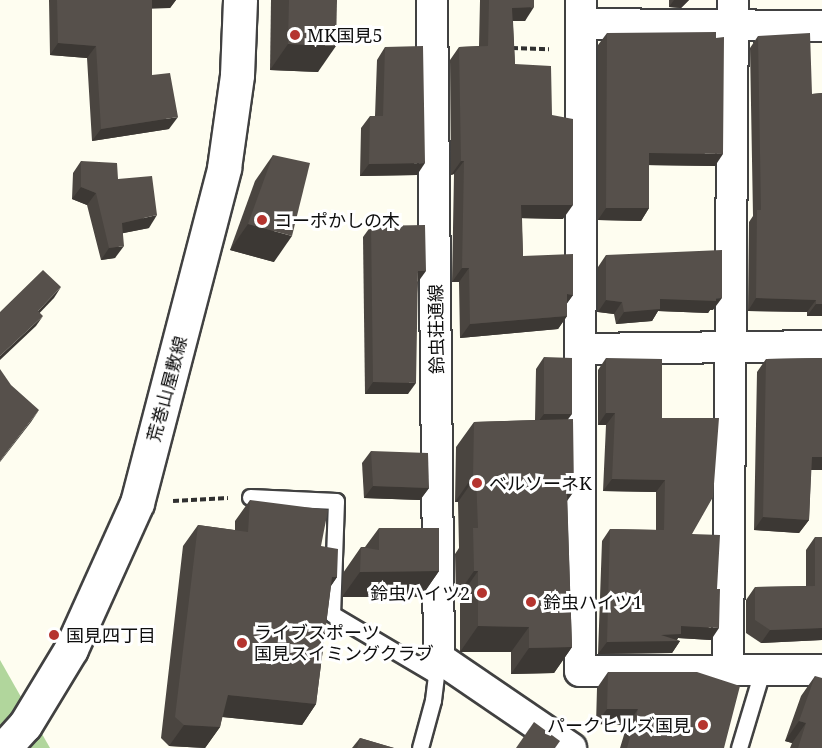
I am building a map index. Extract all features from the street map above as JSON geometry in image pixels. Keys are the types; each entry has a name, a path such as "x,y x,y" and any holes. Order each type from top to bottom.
{"street":[{"name":"荒巻山屋敷線","path":"4,748 25,725 71,649 137,503 224,168 237,75 240,0"},
{"name":"鈴虫荘通線","path":"432,0 437,667"},
{"path":"728,668 733,12"},
{"path":"822,26 733,12 581,25 580,349 580,670 728,668 822,670"},
{"path":"580,349 822,346"},
{"path":"437,667 571,748"}],"lane":[{"path":"250,497 336,501 332,614 437,667 433,700 420,748"},
{"path":"739,748 763,669"}],"path":[{"path":"501,48 581,25"},
{"path":"137,503 250,497"}],"green space":[{"path":"0,660 50,748 0,748"}],"building":[{"path":"57,0 152,0 152,75 170,73 178,117 101,129 96,46 58,43"},
{"path":"289,0 337,0 336,46 288,44"},
{"path":"489,0 534,0 534,7 512,8 515,64 551,66 552,115 573,119 573,205 521,205 523,256 573,254 573,295 567,294 567,316 470,324 469,268 462,268 464,161 461,161 459,47 488,46"},
{"path":"716,32 716,38 724,37 723,154 649,153 649,208 606,208 607,33"},
{"path":"810,33 812,94 822,93 822,304 816,304 816,300 756,298 757,210 761,210 758,36"},
{"path":"423,46 425,163 369,164 370,116 383,116 385,47"},
{"path":"273,155 310,163 292,236 248,224"},
{"path":"81,161 117,163 118,179 152,176 157,215 122,223 124,246 109,248 96,193 81,187"},
{"path":"425,225 426,271 418,271 416,383 373,382 371,226"},
{"path":"722,250 722,298 716,298 716,301 660,299 660,309 624,312 622,302 606,300 606,255"},
{"path":"43,270 61,287 38,311 43,316 0,356 0,312"},
{"path":"544,357 572,358 572,414 544,414"},
{"path":"606,358 662,359 662,418 719,418 713,497 692,534 720,535 717,589 720,589 719,628 681,626 681,634 661,635 680,641 607,642 610,529 664,530 665,480 612,479 615,413 606,413"},
{"path":"822,358 822,457 812,457 809,520 763,517 766,359"},
{"path":"0,369 11,385 39,410 0,461"},
{"path":"573,419 574,491 567,491 572,647 529,648 529,627 478,626 478,571 474,571 473,528 478,528 476,476 473,476 474,422"},
{"path":"371,451 428,453 429,488 373,486"},
{"name":"ライブスポーツ 国見スイミングクラブ","path":"250,500 328,510 321,546 338,549 337,577 332,577 316,704 228,695 220,727 184,725 175,717 198,525 248,532"},
{"path":"379,528 439,528 439,571 360,572 361,547 379,550"},
{"path":"815,537 822,537 822,628 770,630 755,620 755,587 815,586"},
{"path":"608,672 697,672 740,686 724,748 627,748 638,709 607,709"},
{"path":"815,676 822,678 822,748 798,748 806,723 799,721"},
{"path":"534,722 560,741 555,748 516,748"},
{"path":"360,738 394,748 357,748"}],"place":[{"name":"MK国見5","path":"295,35"},
{"name":"コーポかしの木","path":"262,220"},
{"name":"ベルソーネK","path":"477,483"},
{"name":"鈴虫ハイツ2","path":"482,593"},
{"name":"鈴虫ハイツ1","path":"531,602"},
{"name":"国見四丁目","path":"54,635"},
{"name":"ライブスポーツ 国見スイミングクラブ","path":"242,643"},
{"name":"パークヒルズ国見","path":"703,725"}]}
